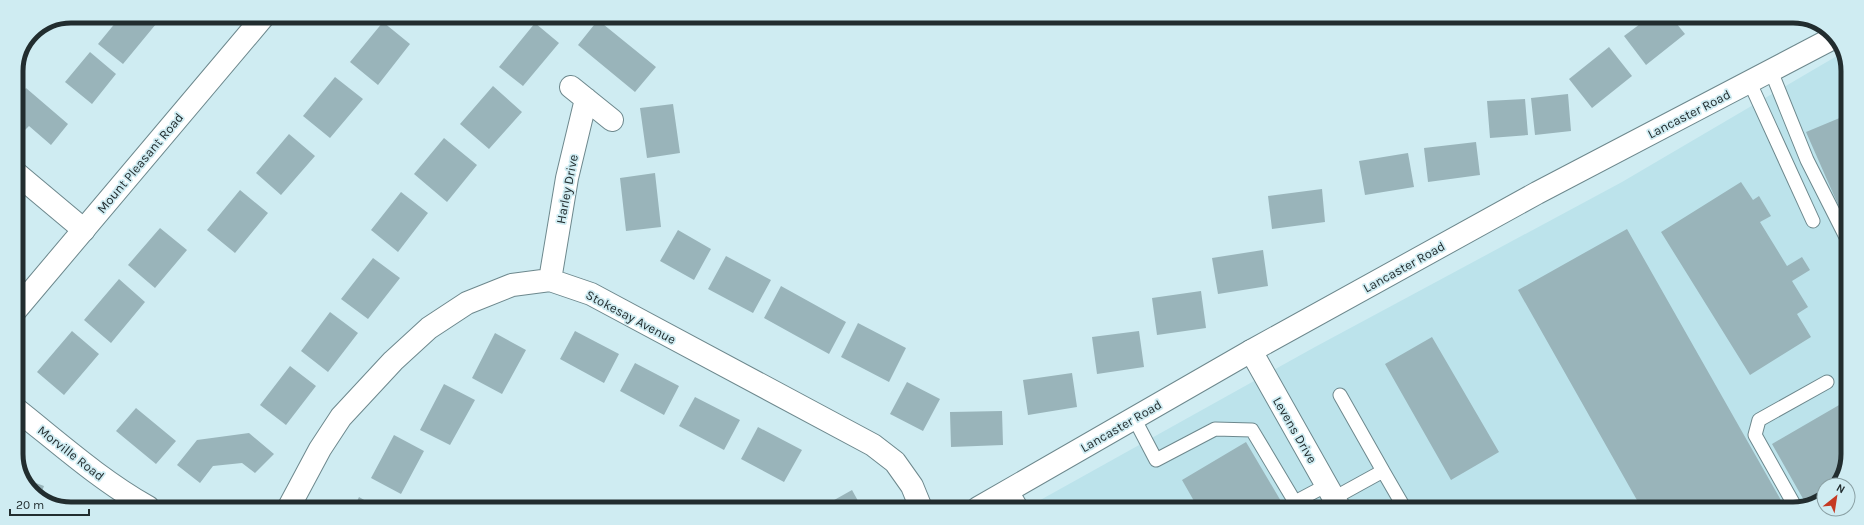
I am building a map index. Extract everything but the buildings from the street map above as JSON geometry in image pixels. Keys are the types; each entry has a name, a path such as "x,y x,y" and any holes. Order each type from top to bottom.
{"street":[{"name":"Mount Pleasant Road","path":"23,302 258,23"},
{"name":"Lancaster Road","path":"988,502 1251,351 1537,193 1750,83 1830,40"},
{"name":"Harley Drive","path":"550,280 579,93 612,120"},
{"path":"23,179 84,230"},
{"name":"Stokesay Avenue","path":"292,502 320,449 341,417 393,361 429,328 467,303 512,285 550,280 591,294 873,445 895,462 912,486 919,502"},
{"name":"Levens Drive","path":"1251,351 1334,497"},
{"name":"Morville Road","path":"23,415 100,476 140,502"}],"lane":[{"path":"1771,71 1807,160 1841,227"},
{"path":"1750,83 1813,221"},
{"path":"1793,502 1755,436 1759,420 1827,382"},
{"path":"1340,395 1401,502"},
{"path":"1134,418 1156,460 1214,429 1252,430 1295,502"},
{"path":"1311,502 1334,497 1383,471"},
{"path":"1011,489 1019,502"}],"shaded area":[{"path":"1838,55 1841,68 1841,460 1835,477 1816,477 1816,496 1793,502 1037,502 1315,347 1622,182"}]}
